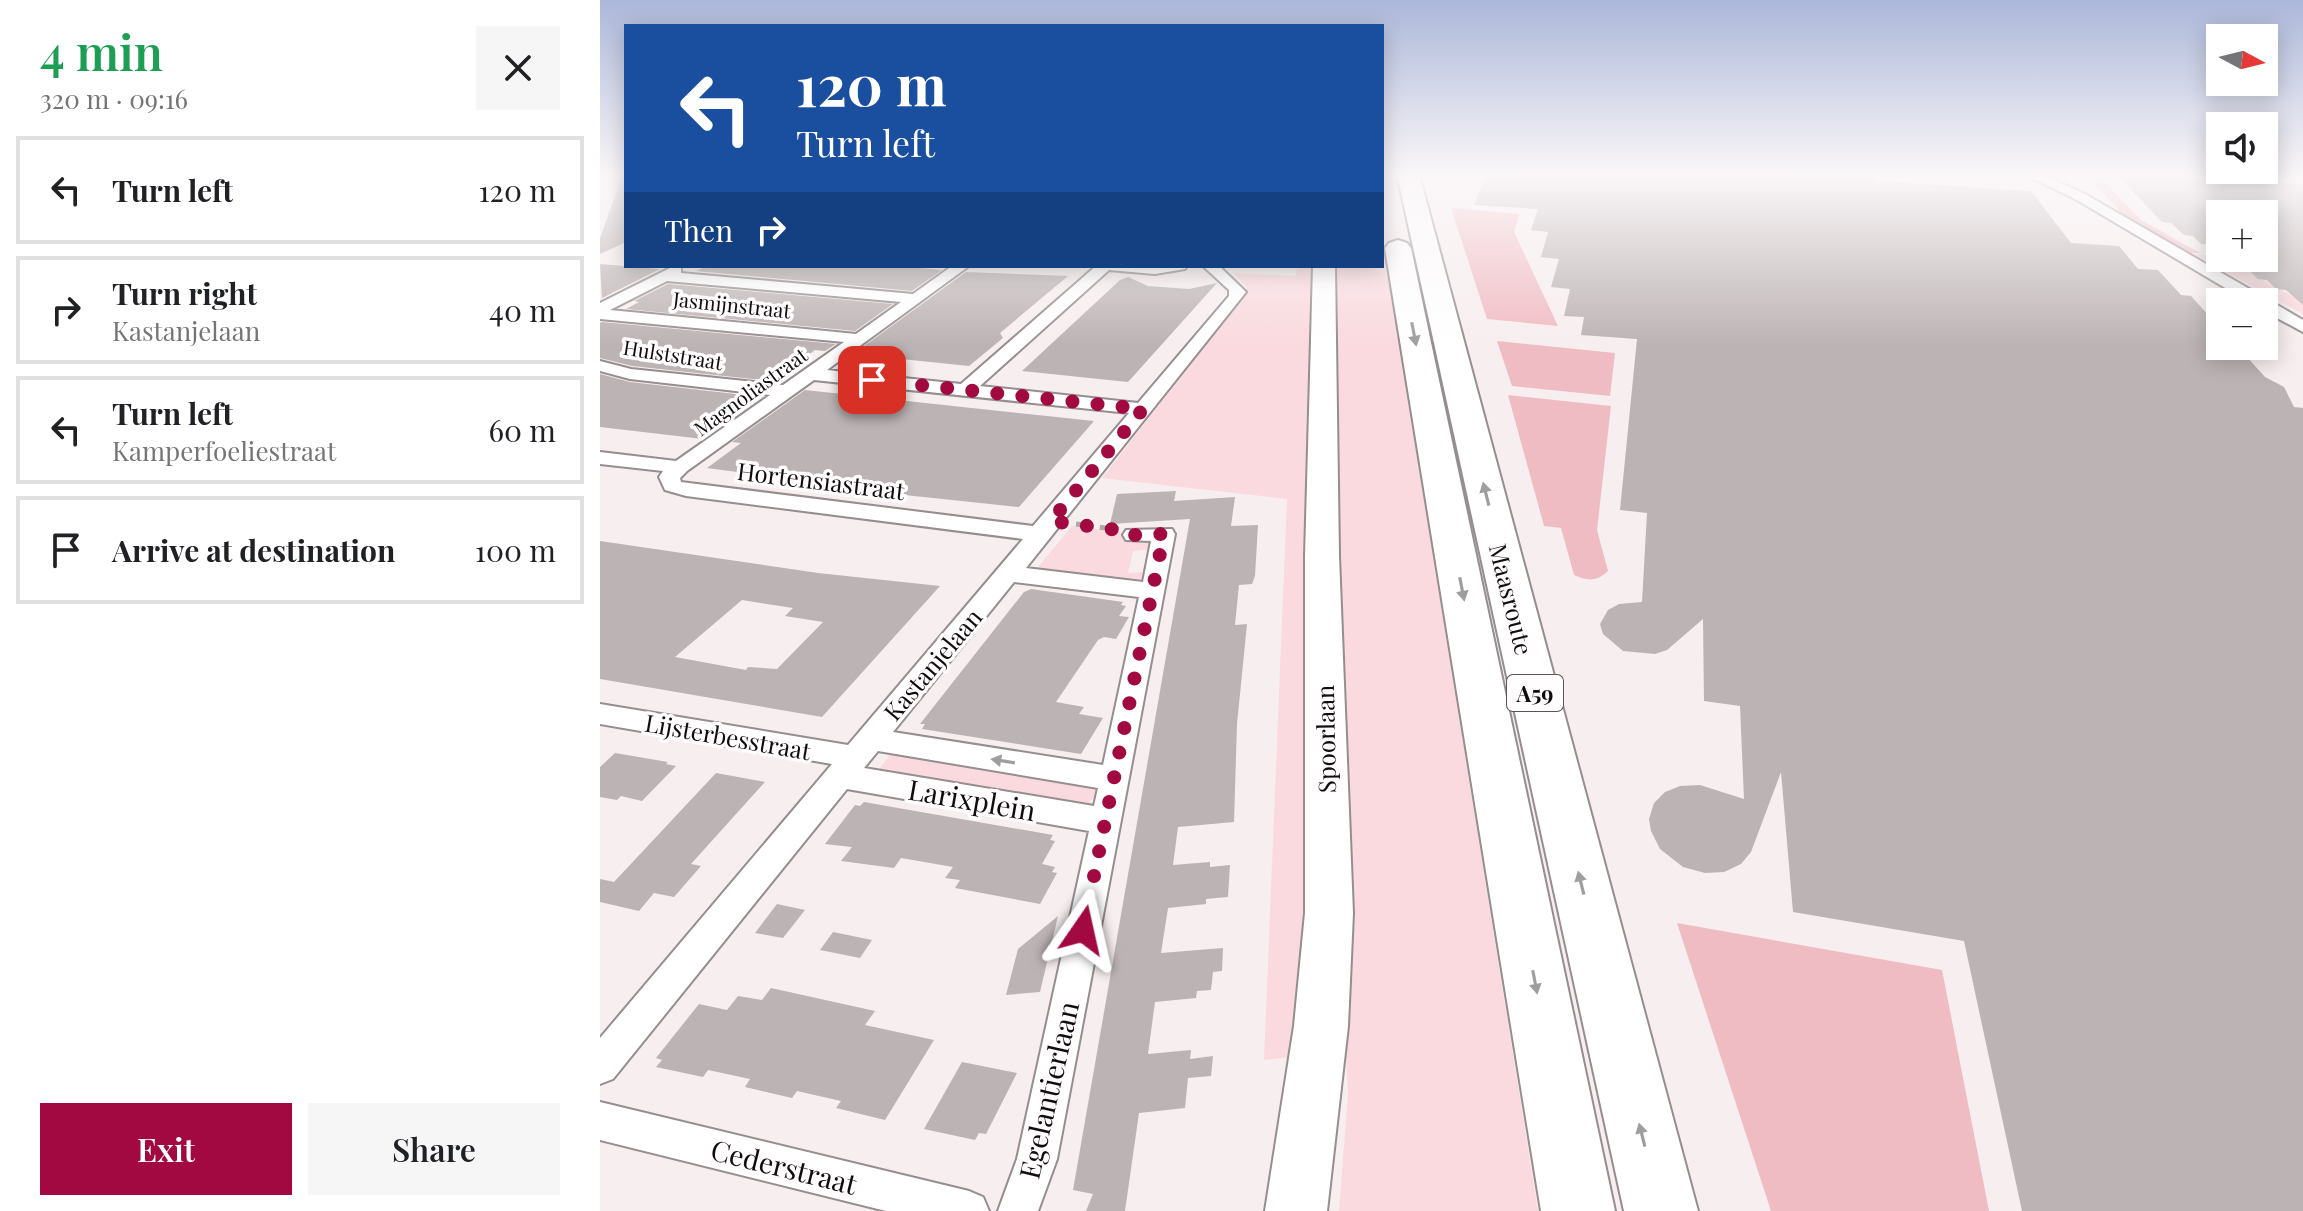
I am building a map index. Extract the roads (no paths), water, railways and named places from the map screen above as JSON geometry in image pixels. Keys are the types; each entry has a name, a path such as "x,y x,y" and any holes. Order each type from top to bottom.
{"highway":[{"name":"Maasroute","path":"1396,231 1578,1211"},
{"name":"Maasroute","path":"1422,231 1661,1211"}],"main road":[{"name":"Spoorlaan","path":"1296,1211 1321,1026 1329,913 1322,556 1324,268"}],"street":[{"path":"2138,231 2236,288"},
{"path":"600,311 679,268"},
{"name":"Magnoliastraat","path":"680,467 959,268"},
{"path":"965,390 1105,268"},
{"path":"1131,268 1168,268"},
{"name":"Kastanjelaan","path":"600,1066 1236,297 1238,292 1235,287 1212,268"},
{"path":"664,276 916,299"},
{"name":"Jasmijnstraat","path":"600,311 859,339"},
{"path":"2278,312 2303,327"},
{"name":"Hulststraat","path":"600,366 630,374 787,391"},
{"path":"811,374 1143,409"},
{"path":"600,458 680,467"},
{"path":"600,479 627,461"},
{"name":"Hortensiastraat","path":"680,467 669,477 672,486 686,490 1045,527"},
{"name":"Egelantierlaan","path":"1018,1211 1037,1159 1164,534 1134,535"},
{"path":"1007,573 1152,591"},
{"name":"Lijsterbesstraat","path":"600,714 855,757"},
{"name":"Larixplein","path":"855,757 1114,779"},
{"name":"Larixplein","path":"855,757 1106,821"},
{"name":"Cederstraat","path":"600,1121 969,1211"}]}
